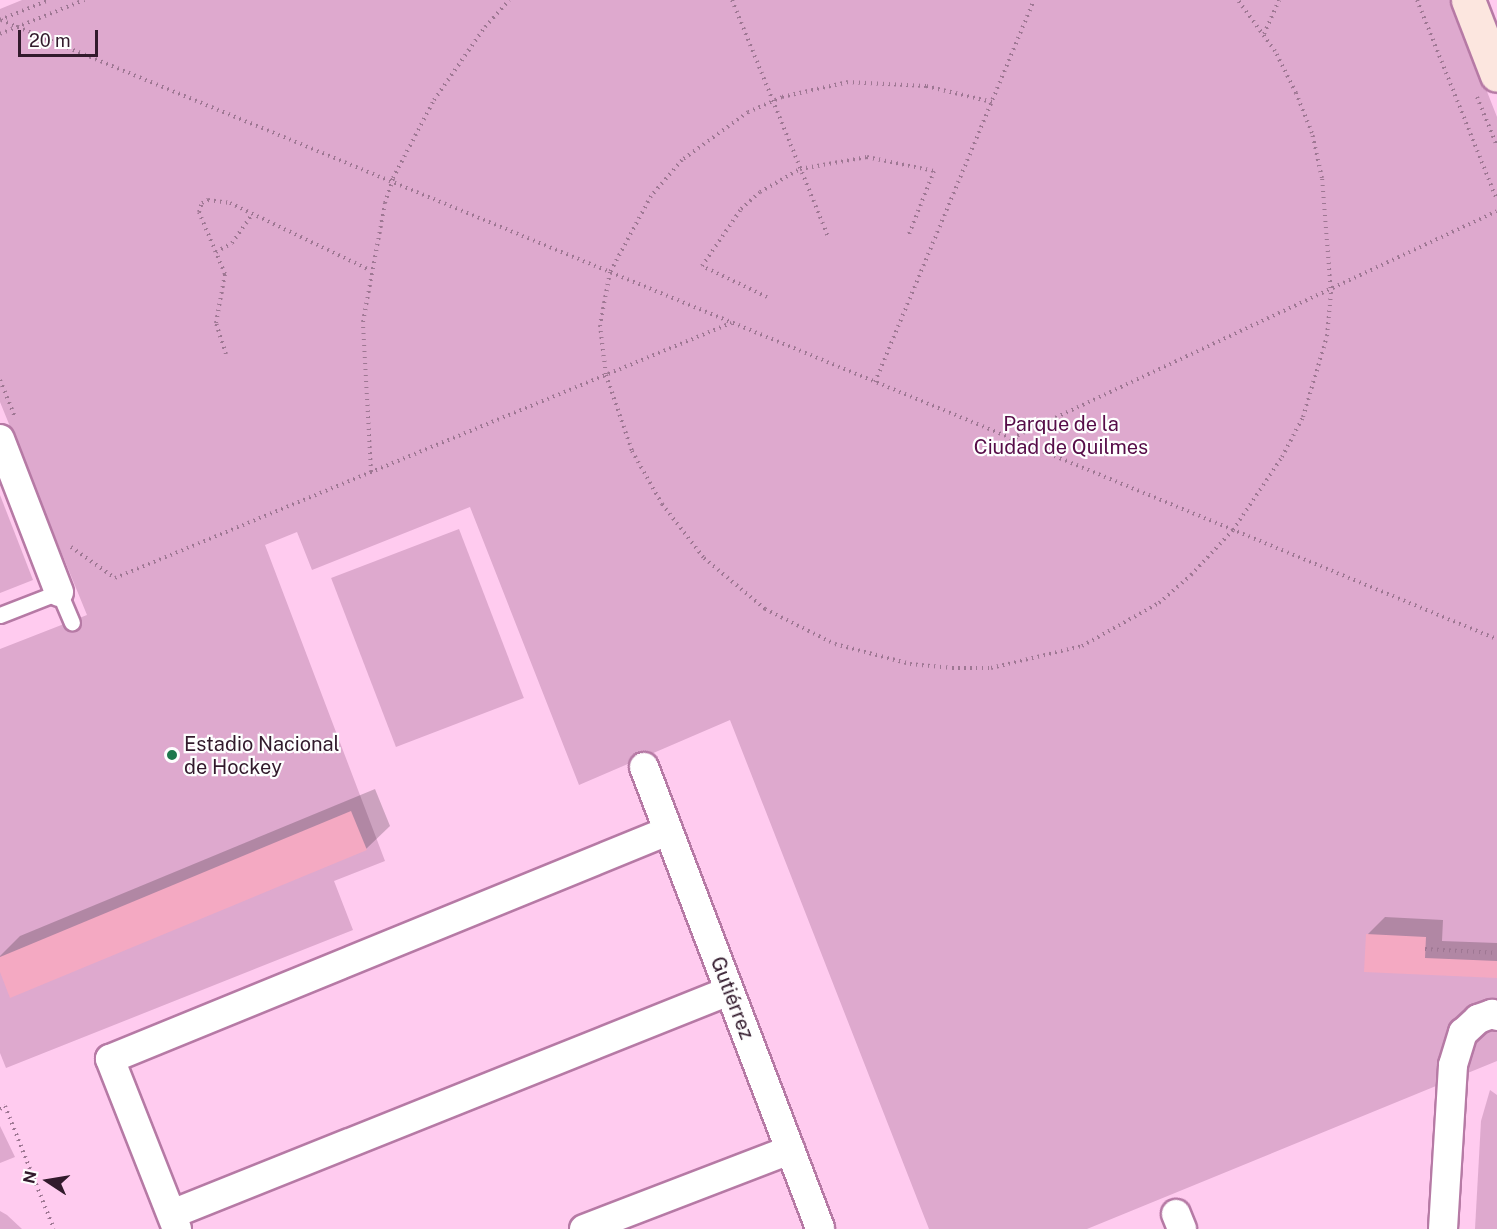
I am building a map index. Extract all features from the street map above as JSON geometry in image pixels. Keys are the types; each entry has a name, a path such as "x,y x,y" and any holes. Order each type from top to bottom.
{"main road":[{"path":"1468,0 1497,75"}],"street":[{"path":"9,431 59,592"},
{"name":"Gutiérrez","path":"644,767 820,1229"},
{"path":"668,831 110,1059 175,1221 729,991"},
{"path":"1443,1229 1453,1065 1463,1033 1478,1019 1492,1014 1497,1016"},
{"path":"584,1229 790,1150"}],"lane":[{"path":"0,615 59,592 72,622"}],"path":[{"path":"1,20 50,0"},
{"path":"0,34 84,0"},
{"path":"371,472 363,369 363,322 370,270 392,182 434,100 485,27 509,0"},
{"path":"732,0 828,236"},
{"path":"875,382 1034,0"},
{"path":"992,102 926,86 886,81 819,87 773,101 716,132 682,160 651,196 610,272 600,325 606,375 616,412 644,473 680,530 704,558 765,609 835,644 867,654 952,669 991,668 1082,646 1159,603 1191,575 1233,530 1282,457 1303,417 1327,336 1330,289 1329,234 1312,133 1296,93 1264,35 1238,0"},
{"path":"1264,35 1279,0"},
{"path":"1417,0 1497,200"},
{"path":"1,20 1497,639"},
{"path":"767,297 702,266 741,209 760,192 801,169 867,157 934,171 909,234"},
{"path":"226,354 216,322 226,282 200,212 202,203 219,201 252,214 370,270"},
{"path":"1012,438 1497,211"},
{"path":"216,252 232,243 252,214"},
{"path":"67,544 115,578 732,322"},
{"path":"0,380 9,431"},
{"path":"1425,949 1497,952"},
{"path":"0,1108 5,1106 54,1229"}],"green space":[{"name":"Parque de la Ciudad de Quilmes","path":"22,0 1451,0 1497,117 1497,1061 1087,1229 929,1229 730,720 579,785 470,507 312,570 297,532 265,545 385,861 334,881 353,930 6,1068 0,1053 0,649 87,615 0,402 0,9"},
{"path":"0,495 33,580 0,593"},
{"path":"459,529 524,698 396,747 331,578"},
{"path":"1490,1090 1497,1095 1497,1229 1475,1229 1481,1121"},
{"path":"0,1126 15,1157 0,1163"},
{"path":"0,1211 7,1215 22,1229 0,1229"}],"building":[{"path":"351,811 367,850 10,998 0,972 0,957"},
{"path":"1366,934 1426,937 1425,958 1497,961 1497,978 1364,972"}],"place":[{"name":"Estadio Nacional de Hockey","path":"172,755"}]}
